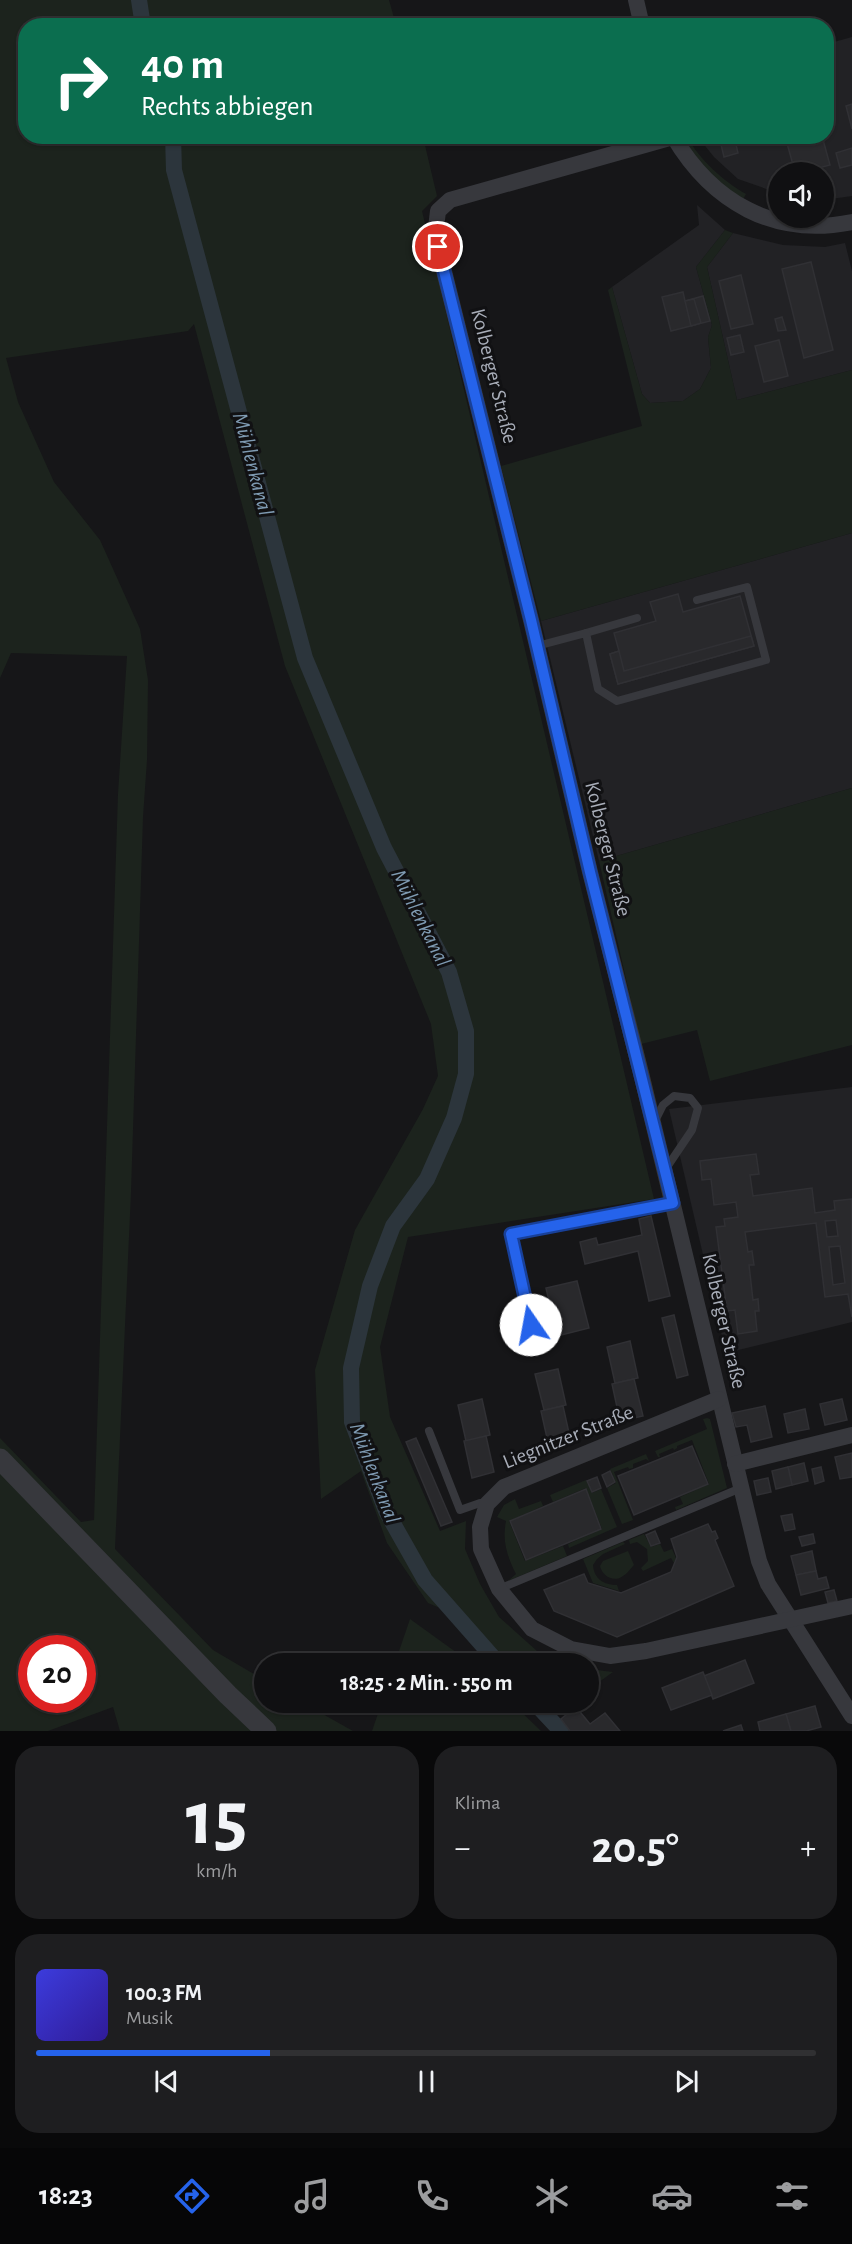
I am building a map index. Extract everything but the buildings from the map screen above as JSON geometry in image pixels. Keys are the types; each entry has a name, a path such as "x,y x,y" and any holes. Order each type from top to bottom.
{"street":[{"path":"636,0 640,18"},
{"name":"Kolberger Straße","path":"648,144 450,200 438,211 436,228 438,247 537,646 590,872 654,1123 759,1561 768,1584 852,1716"},
{"path":"677,144 708,184 736,205 784,223 830,226 852,222"},
{"name":"Liegnitzer Straße","path":"487,1504 504,1487 719,1399"},
{"path":"735,1464 852,1435"},
{"path":"0,1459 228,1695 266,1731"},
{"path":"487,1504 480,1527 481,1549 499,1589 532,1629 572,1650 610,1656 646,1651 793,1621 852,1606"}],"lane":[{"path":"586,633 598,688 617,701 766,660 747,587 697,600"},
{"path":"537,646 637,618"},
{"path":"654,1123 663,1105 674,1096 690,1098 698,1108 692,1130 665,1171"},
{"path":"536,1347 511,1234 673,1203"},
{"path":"429,1431 460,1510 480,1503 487,1504"},
{"path":"499,1589 741,1488"}],"shaded area":[{"path":"0,0 389,0 394,18 18,18 18,144 425,144 437,196 422,211 654,1199 408,1237 380,1347 390,1417 440,1531 466,1521 465,1549 480,1584 499,1617 541,1653 486,1653 447,1611 428,1603 387,1543 361,1471 321,1499 315,1370 355,1230 423,1109 438,1076 431,1024 285,666 194,324 188,331 6,358 18,402 54,482 100,540 140,629 148,680 131,1192 115,1549 213,1650 254,1674 254,1713 321,1713 353,1731 120,1731 113,1707 48,1731 0,1731 0,1438 81,1522 94,1520 118,794 127,656 11,653 0,678"},
{"path":"852,37 852,196 834,199 834,162 768,162 768,190 738,179 704,144 834,144 834,42"},
{"path":"685,144 692,144 713,169 746,194 742,201 713,182"},
{"path":"697,205 725,230 696,267 712,325 708,337 711,368 700,389 683,401 650,403 642,394 612,287 699,225"},
{"path":"725,230 733,233 707,267 737,400 852,370 852,533 541,621 501,466 642,426 608,290 612,287 642,394 650,403 683,401 700,389 711,368 708,337 712,325 696,267"},
{"path":"733,233 783,245 825,247 845,243 852,271 852,370 737,400 707,267"},
{"path":"852,533 852,788 599,861 541,621"},
{"path":"852,788 852,1045 710,1081 697,1030 641,1044 599,861"},
{"path":"852,1087 852,1322 726,1353 669,1109"},
{"path":"703,1419 710,1419 727,1488 676,1510 675,1507 683,1504 680,1497 709,1484 692,1440 677,1446 674,1450 673,1448 659,1454 660,1457 655,1451 707,1429"},
{"path":"646,1454 649,1461 646,1459 633,1464 633,1468 628,1467 614,1472 633,1520 622,1524 607,1488 616,1483 610,1469"},
{"path":"586,1480 592,1493 601,1489 617,1527 569,1548 568,1544 602,1529 586,1488 553,1502 550,1495"},
{"path":"515,1499 519,1509 541,1501 543,1506 509,1521 525,1561 563,1546 567,1556 508,1581 516,1574 506,1548 506,1521 497,1517 504,1505"},
{"path":"644,1534 651,1547 660,1544 664,1552 672,1549 676,1558 674,1563 671,1558 643,1571 641,1568 648,1561 647,1549 637,1542 630,1544 629,1540"},
{"path":"623,1542 625,1544 603,1554 593,1565 598,1577 608,1584 617,1585 619,1591 593,1583 583,1559"},
{"path":"628,1551 634,1565 626,1574 612,1579 603,1573 600,1566 603,1561"},
{"path":"410,1619 457,1653 398,1653"},
{"path":"599,1670 613,1672 599,1682"},
{"path":"378,1713 522,1713 541,1731 372,1731"},
{"path":"541,1713 557,1713 548,1720"}],"waterway":[{"name":"Mühlenkanal","path":"139,0 142,18"},
{"name":"Mühlenkanal","path":"173,144 174,170 305,658 384,848 449,972 466,1031 466,1074 454,1118 427,1179 393,1226 370,1286 351,1368 352,1422 386,1511 425,1580 489,1653"},
{"name":"Mühlenkanal","path":"544,1713 561,1731"}],"route":[{"path":"438,247 673,1203 511,1234 531,1325"}]}
